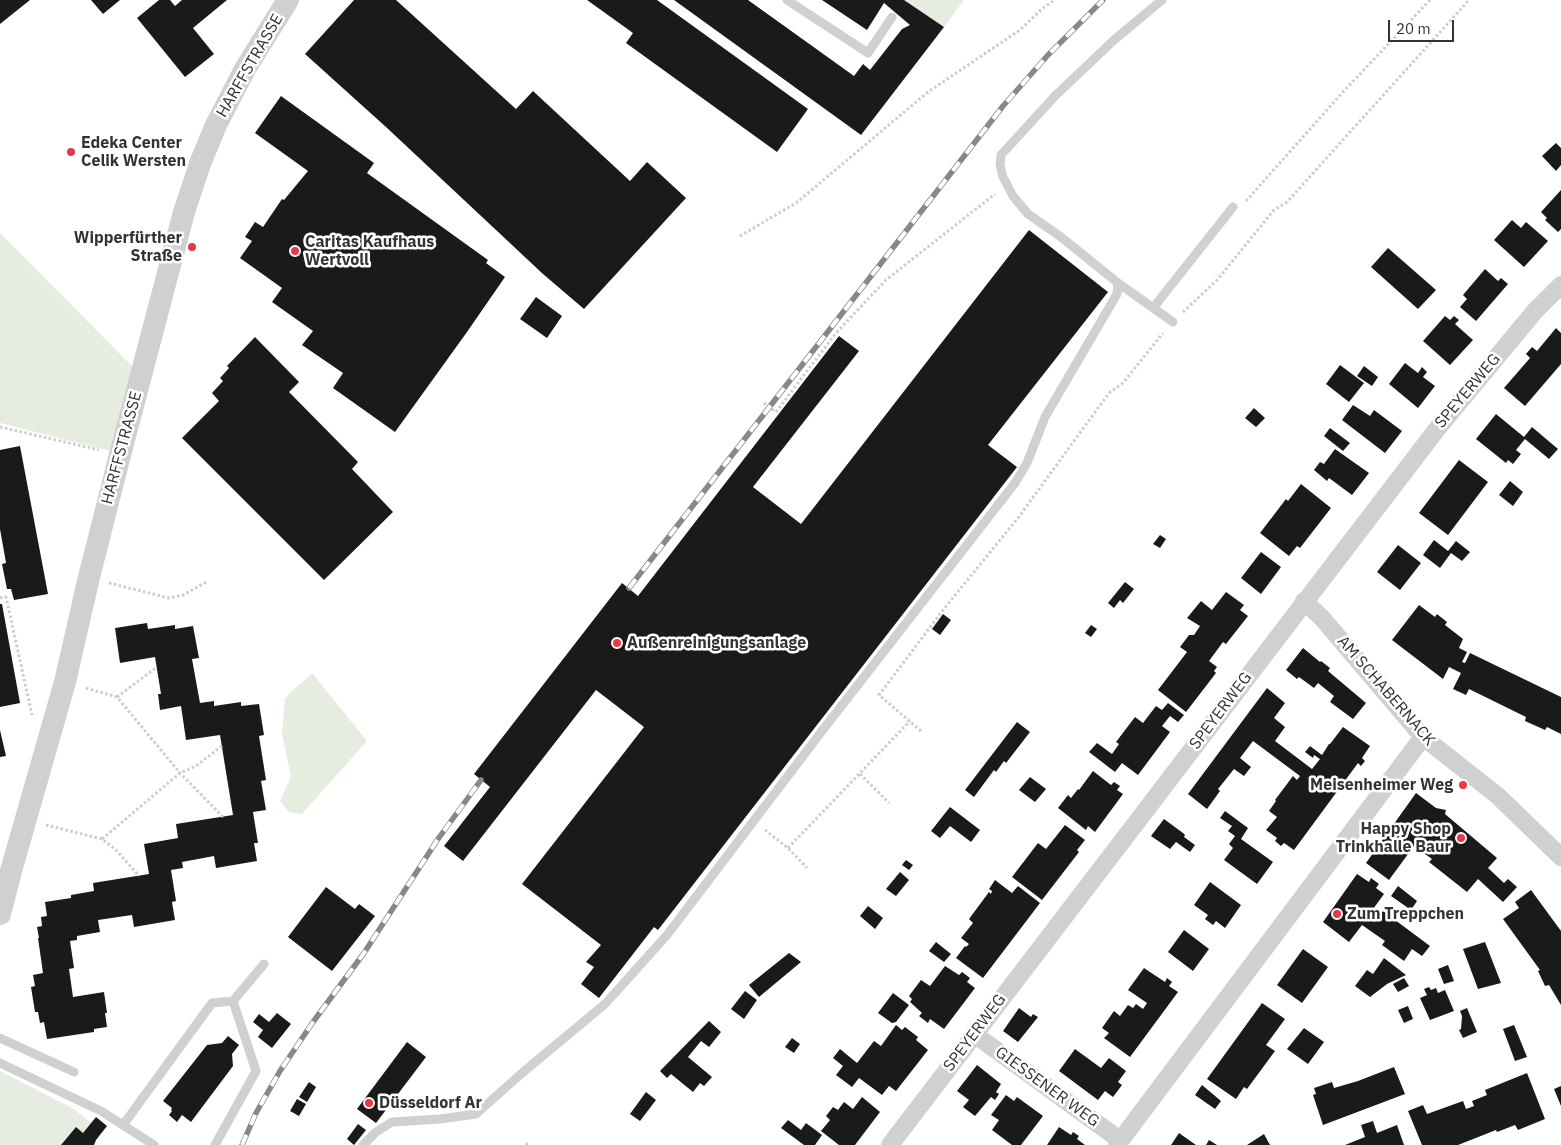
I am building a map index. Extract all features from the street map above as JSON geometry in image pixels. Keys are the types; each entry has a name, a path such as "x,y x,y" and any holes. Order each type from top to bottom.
{"street":[{"name":"HARFFSTRASSE","path":"0,914 5,869 26,821 54,722 120,455 184,212 216,124 241,77 288,0"},
{"name":"SPEYERWEG","path":"890,1145 1437,429 1535,311 1561,285"},
{"name":"AM SCHABERNACK","path":"1304,601 1322,618 1423,737 1498,796 1561,857"},
{"path":"1119,1143 1423,737"},
{"name":"GIESSENER WEG","path":"974,1034 1119,1143"}],"lane":[{"path":"787,0 868,53 892,17"},
{"path":"1162,0 1114,40 1056,95 1002,155 1000,165 1013,196 1028,214 1061,237 1118,283 1173,322"},
{"path":"1153,308 1233,207"},
{"path":"363,1145 376,1132 392,1122 440,1119 476,1114 605,1004 667,936 825,727 1015,483 1027,463 1045,417 1117,294 1118,283"},
{"path":"123,1124 212,1003 233,1001 264,964"},
{"path":"215,1145 256,1071 233,1001"},
{"path":"0,1038 74,1072"},
{"path":"0,1062 100,1111 154,1145"}],"path":[{"path":"740,236 796,203 928,92 1020,30 1043,8 1055,0"},
{"path":"1233,207 1242,205 1342,93 1430,0"},
{"path":"921,731 879,695 947,605 1018,518 1109,393 1122,383 1173,322 1217,280 1274,210 1287,202 1469,0"},
{"path":"764,403 776,412 836,333 886,280 1007,184"},
{"path":"0,427 120,455"},
{"path":"89,577 169,598 182,595 208,581"},
{"path":"0,598 6,597 32,716 54,722"},
{"path":"117,697 157,667"},
{"path":"64,682 117,697 180,773 223,817"},
{"path":"788,848 910,721"},
{"path":"102,839 180,773 196,766 222,746"},
{"path":"860,774 889,802"},
{"path":"26,821 102,839 116,850 139,876"},
{"path":"754,822 788,848 807,868"}],"shaded area":[{"path":"904,0 964,0 944,27"},
{"path":"0,233 133,367 110,451 0,423"},
{"path":"312,673 367,741 302,814 289,812 280,801 291,777 282,734 285,698"},
{"path":"0,1071 74,1109 91,1123 74,1145 0,1145"}],"building":[{"path":"0,0 30,0 0,24"},
{"path":"91,0 120,0 103,14"},
{"path":"159,0 170,0 175,6 182,0 227,0 193,28 214,54 185,77 137,18"},
{"path":"354,0 396,0 516,109 533,91 630,181 647,162 686,198 584,309 543,274 305,54"},
{"path":"587,0 657,0 808,109 777,152 626,43 633,33"},
{"path":"674,0 748,0 854,76 863,64 870,70 902,29 910,25 884,3 867,30 822,0 904,0 944,27 861,135"},
{"path":"281,96 374,163 367,173 488,260 486,263 505,277 395,432 333,388 343,373 302,345 313,331 272,302 282,288 240,258 252,241 245,237 255,222 263,227 282,199 284,200 308,171 255,133"},
{"path":"1556,143 1561,148 1561,165 1556,171 1542,156"},
{"path":"1561,190 1561,229 1558,232 1545,220 1547,218 1541,212"},
{"path":"1512,220 1521,228 1526,222 1548,241 1524,267 1494,240"},
{"path":"1029,230 1108,292 988,445 1017,467 658,930 654,927 599,998 581,984 594,967 586,962 601,945 522,884 644,727 596,690 463,861 444,846 490,787 474,774 622,583 638,596 839,336 859,351 753,487 801,524"},
{"path":"1388,248 1436,290 1418,309 1371,267"},
{"path":"1485,269 1498,281 1501,278 1508,284 1476,321 1460,307 1467,299 1463,295"},
{"path":"536,297 562,316 547,338 520,319"},
{"path":"1445,316 1450,320 1454,316 1459,320 1455,324 1473,340 1450,365 1423,341"},
{"path":"1556,328 1561,333 1561,364 1525,406 1504,388 1530,358 1526,354 1532,347 1537,351"},
{"path":"255,337 299,382 289,392 358,462 352,469 393,512 324,580 182,438 219,401 212,393 223,381 220,378 229,368 227,366"},
{"path":"1405,363 1418,373 1422,367 1427,372 1423,377 1435,386 1418,408 1389,384"},
{"path":"1340,365 1364,383 1349,402 1326,384"},
{"path":"1364,366 1378,377 1372,386 1357,376"},
{"path":"1353,405 1370,416 1374,410 1402,431 1385,453 1342,420"},
{"path":"1254,408 1265,418 1256,427 1245,418"},
{"path":"1496,414 1524,437 1532,427 1558,449 1549,459 1525,439 1516,450 1521,454 1513,464 1508,460 1506,463 1476,439"},
{"path":"1330,428 1350,443 1343,451 1324,436"},
{"path":"20,446 48,594 14,600 11,589 7,589 2,564 6,563 0,529 0,450"},
{"path":"1335,449 1369,473 1352,495 1329,478 1327,481 1314,470 1320,462 1324,464"},
{"path":"1459,460 1488,482 1448,535 1419,513"},
{"path":"1510,481 1523,492 1513,506 1499,495"},
{"path":"1301,484 1331,508 1300,548 1297,546 1289,556 1260,533 1286,499 1288,501"},
{"path":"1160,535 1166,539 1160,548 1153,544"},
{"path":"1434,540 1448,551 1456,541 1470,552 1462,561 1451,553 1440,568 1423,555"},
{"path":"1398,545 1421,563 1400,590 1377,572"},
{"path":"1261,552 1281,567 1261,594 1241,578"},
{"path":"1125,582 1134,589 1123,603 1120,600 1114,608 1108,603"},
{"path":"1226,592 1244,605 1240,610 1248,616 1226,644 1223,642 1209,661 1217,667 1214,671 1216,673 1186,712 1158,690 1187,652 1180,647 1189,635 1194,635 1200,626 1187,618 1201,601 1212,610"},
{"path":"0,604 2,604 20,703 0,707"},
{"path":"1419,605 1435,617 1437,614 1447,622 1445,625 1463,639 1459,648 1467,652 1462,662 1465,663 1470,653 1561,697 1561,734 1547,727 1545,730 1525,721 1526,717 1469,689 1466,695 1453,689 1461,673 1449,667 1443,679 1392,640"},
{"path":"943,614 951,620 940,635 932,629"},
{"path":"147,623 148,629 175,625 175,629 193,626 199,658 192,659 200,703 214,701 214,706 241,702 241,706 259,704 264,735 259,736 266,780 261,781 266,810 253,812 258,843 254,843 257,861 216,868 214,856 182,862 183,868 171,870 176,901 172,902 175,920 134,927 132,915 98,920 100,932 77,936 77,940 70,941 74,968 69,969 73,997 104,992 107,1027 94,1029 94,1032 47,1039 44,1022 40,1023 38,1012 35,1012 31,987 35,986 33,975 43,973 37,927 42,926 41,917 47,916 45,902 71,898 71,895 94,891 93,883 149,874 144,844 178,838 176,824 233,815 220,735 186,740 181,706 160,710 158,694 161,694 155,657 120,663 115,628"},
{"path":"1091,625 1097,629 1091,637 1085,633"},
{"path":"1303,648 1330,668 1328,671 1366,703 1353,719 1330,702 1334,696 1318,683 1314,688 1299,677 1297,679 1286,670"},
{"path":"1267,688 1285,703 1274,718 1285,727 1275,741 1312,769 1320,759 1314,755 1313,758 1305,752 1310,746 1322,755 1343,727 1370,746 1362,758 1365,761 1361,766 1358,763 1294,850 1284,843 1281,846 1275,841 1277,838 1266,830 1277,817 1269,811 1275,800 1293,776 1297,780 1300,776 1253,741 1240,758 1251,767 1244,776 1234,769 1218,789 1220,791 1207,809 1188,794"},
{"path":"1168,703 1184,715 1178,722 1170,716 1162,726 1170,732 1138,775 1122,763 1115,772 1089,752 1097,743 1112,754 1119,744 1116,742 1135,717 1143,723 1156,706 1162,710"},
{"path":"1017,722 1030,732 1006,763 1004,761 996,772 994,770 974,797 965,790"},
{"path":"0,730 6,756 0,757"},
{"path":"1093,771 1111,785 1114,782 1120,786 1117,790 1123,794 1095,832 1088,826 1086,830 1058,808 1068,795 1071,798 1079,790"},
{"path":"1030,777 1046,789 1035,802 1019,790"},
{"path":"1416,793 1436,808 1446,810 1445,814 1497,858 1488,868 1504,883 1508,879 1517,887 1503,902 1478,879 1467,892 1429,862 1432,859 1414,846 1389,880 1366,863"},
{"path":"950,807 980,830 971,842 950,826 940,838 931,831"},
{"path":"1225,811 1248,828 1241,839 1273,862 1257,884 1224,860 1233,848 1229,844 1235,836 1228,831 1232,826 1220,818"},
{"path":"1164,819 1195,845 1190,852 1176,842 1170,849 1151,836"},
{"path":"1065,825 1085,840 1077,850 1079,852 1042,900 1012,877 1038,843 1046,849"},
{"path":"906,860 913,865 909,870 902,865"},
{"path":"900,872 909,880 896,896 886,889"},
{"path":"1357,874 1369,882 1371,878 1379,884 1376,888 1384,894 1368,916 1375,922 1383,911 1430,946 1422,956 1412,949 1404,961 1382,945 1385,941 1362,925 1349,942 1323,922"},
{"path":"995,880 1012,893 1018,886 1040,903 983,978 956,958 965,946 969,944 961,938 973,923 969,919 989,892 991,894 992,891 989,889"},
{"path":"1210,882 1241,905 1225,928 1216,921 1213,925 1205,919 1208,915 1194,905"},
{"path":"1398,886 1417,901 1411,910 1391,896"},
{"path":"326,887 355,909 359,904 375,916 332,971 288,937"},
{"path":"1531,890 1561,931 1561,1005 1549,985 1545,986 1538,971 1540,970 1503,919 1519,908 1515,902"},
{"path":"868,906 883,918 875,929 860,916"},
{"path":"1184,930 1209,949 1193,971 1168,952"},
{"path":"936,942 951,954 944,962 929,951"},
{"path":"1485,942 1501,983 1478,989 1463,949"},
{"path":"1303,949 1328,967 1302,1003 1277,985"},
{"path":"789,953 801,962 759,997 749,985"},
{"path":"1384,958 1406,975 1387,984 1370,997 1355,986 1367,970 1373,974"},
{"path":"1448,965 1454,981 1444,984 1438,969"},
{"path":"945,966 959,975 962,972 970,978 967,982 975,988 944,1029 930,1019 928,1023 919,1016 922,1013 910,1002 912,999 909,996 921,980 930,986"},
{"path":"1144,968 1165,982 1167,978 1172,982 1169,986 1178,992 1130,1057 1104,1038 1109,1033 1102,1028 1114,1011 1120,1016 1128,1005 1133,1008 1136,1004 1143,1009 1147,1003 1128,990"},
{"path":"1404,978 1409,986 1398,992 1393,984"},
{"path":"1429,987 1431,990 1436,988 1438,993 1445,990 1454,1011 1430,1020 1420,998 1427,995 1424,989"},
{"path":"745,991 757,1000 744,1019 731,1009"},
{"path":"893,993 909,1005 896,1022 892,1023 878,1013"},
{"path":"1262,1003 1285,1019 1266,1045 1275,1051 1247,1089 1244,1087 1236,1099 1207,1079"},
{"path":"1408,1006 1413,1019 1404,1023 1398,1010"},
{"path":"1019,1008 1031,1017 1033,1014 1038,1017 1018,1042 1003,1031"},
{"path":"1467,1008 1477,1032 1463,1038 1459,1030 1461,1029 1462,1016 1460,1011"},
{"path":"277,1013 291,1024 272,1048 258,1037 263,1030 253,1022 259,1014 269,1022"},
{"path":"709,1021 721,1032 709,1047 701,1041 688,1057 712,1077 704,1086 700,1083 693,1092 671,1074 667,1078 660,1071"},
{"path":"896,1025 902,1030 905,1027 918,1037 916,1040 928,1050 896,1091 889,1086 882,1095 859,1078 852,1087 836,1075 843,1066 833,1058 840,1049 857,1063 874,1041 881,1046"},
{"path":"1514,1025 1527,1057 1515,1061 1503,1029"},
{"path":"1304,1028 1324,1042 1308,1064 1287,1049"},
{"path":"228,1036 239,1045 232,1054 233,1066 191,1122 182,1115 177,1122 169,1115 172,1108 163,1101 207,1045 222,1043"},
{"path":"792,1038 800,1044 794,1053 785,1047"},
{"path":"407,1042 426,1057 376,1123 357,1109"},
{"path":"1075,1049 1101,1068 1109,1058 1126,1071 1118,1082 1122,1085 1113,1097 1105,1091 1098,1100 1059,1071"},
{"path":"977,1065 1001,1084 996,1092 999,1094 995,1100 991,1097 975,1116 963,1107 969,1100 957,1091"},
{"path":"1394,1067 1405,1094 1323,1125 1313,1095 1316,1094 1314,1088 1332,1082 1334,1088"},
{"path":"1527,1073 1545,1119 1518,1130 1515,1125 1497,1132 1496,1130 1458,1145 1422,1145 1408,1111 1423,1105 1427,1114 1463,1101 1466,1109 1474,1106 1472,1101 1487,1095 1485,1090"},
{"path":"309,1082 316,1087 307,1102 299,1097"},
{"path":"1202,1085 1221,1101 1215,1109 1195,1095"},
{"path":"1561,1086 1561,1106 1554,1089"},
{"path":"646,1092 656,1100 640,1121 630,1114"},
{"path":"1006,1095 1014,1101 1017,1097 1043,1116 1021,1145 1012,1145 992,1130 999,1120 991,1115"},
{"path":"862,1097 880,1112 855,1145 839,1145 821,1131 830,1120 826,1116 833,1107 838,1110 844,1102 853,1109"},
{"path":"297,1099 306,1104 299,1116 290,1111"},
{"path":"96,1117 107,1126 94,1145 61,1145 76,1127 83,1133"},
{"path":"788,1120 801,1130 806,1123 822,1135 815,1145 804,1145 781,1128"},
{"path":"1373,1121 1377,1133 1397,1125 1404,1145 1345,1145 1365,1137 1361,1125"},
{"path":"358,1124 366,1130 354,1145 347,1139"},
{"path":"1059,1127 1071,1135 1073,1132 1079,1136 1077,1139 1085,1145 1047,1145"},
{"path":"1179,1133 1196,1145 1171,1145"},
{"path":"1264,1134 1270,1145 1247,1145"},
{"path":"1209,1140 1217,1145 1206,1145"}],"railway":[{"path":"629,588 1003,106 1048,55 1103,0"},
{"path":"242,1145 256,1113 280,1071 313,1022 364,953 438,839 481,780"}],"place":[{"name":"Edeka Center Celik Wersten","path":"71,152"},
{"name":"Wipperfürther Straße","path":"192,247"},
{"name":"Caritas Kaufhaus Wertvoll","path":"295,251"},
{"name":"Außenreinigungsanlage","path":"617,643"},
{"name":"Meisenheimer Weg","path":"1463,785"},
{"name":"Happy Shop Trinkhalle Baur","path":"1461,838"},
{"name":"Zum Treppchen","path":"1337,914"},
{"name":"Düsseldorf Ar","path":"369,1103"}]}
